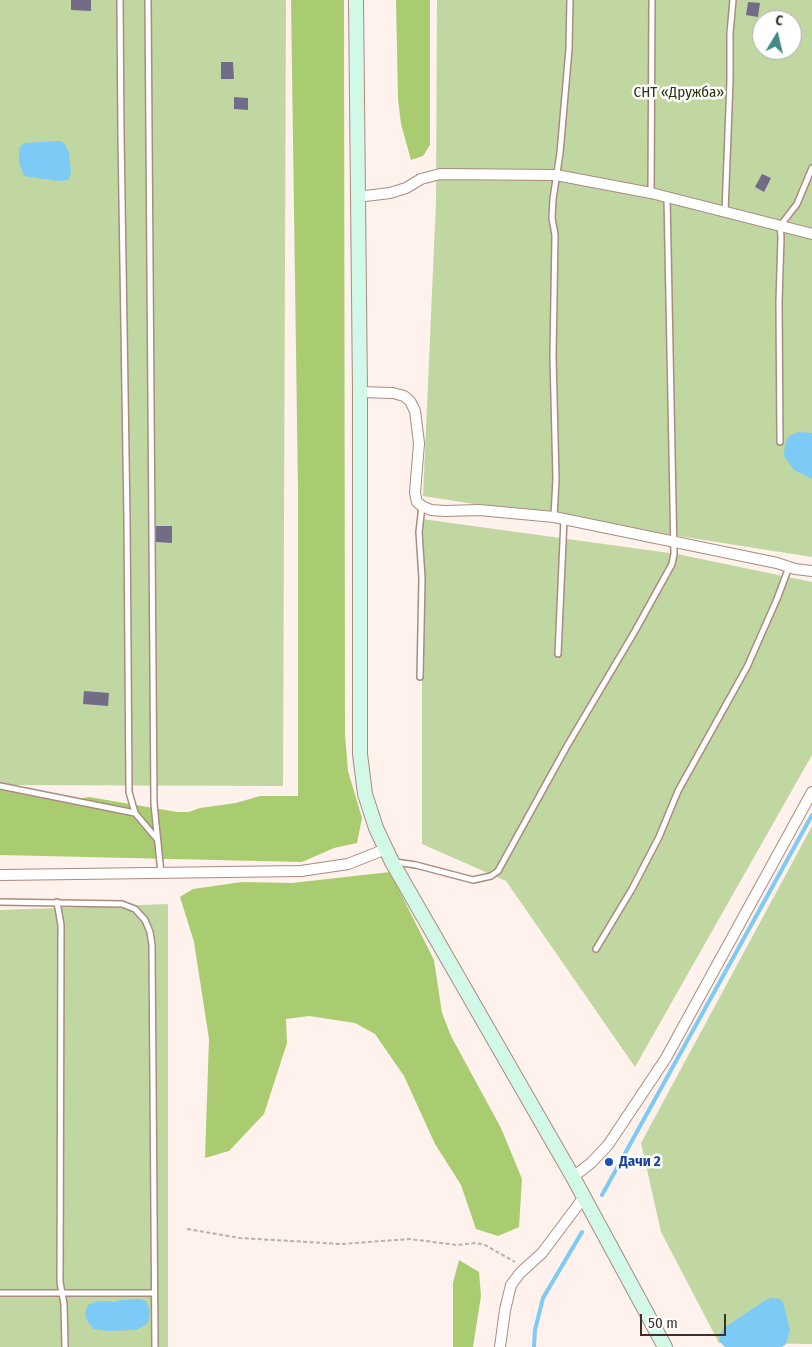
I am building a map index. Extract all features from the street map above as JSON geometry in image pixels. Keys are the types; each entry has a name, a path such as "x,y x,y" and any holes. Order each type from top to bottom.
{"street":[{"path":"356,0 361,774 370,811 392,862 573,1177 666,1347"},
{"path":"357,197 390,193 406,188 421,179 440,174 556,175 651,193 812,234"},
{"path":"360,392 393,393 404,396 410,401 415,411 419,443 415,493 417,502 431,510 479,510 559,518 812,571"},
{"path":"573,1177 591,1163 608,1145 666,1058 812,792"},
{"path":"0,875 301,871 348,864 368,858 386,849"},
{"path":"500,1347 505,1310 511,1285 530,1263 542,1253 584,1197"}],"lane":[{"path":"120,0 129,792 136,814 158,840"},
{"path":"148,0 154,804 161,873"},
{"path":"558,654 559,518 556,479 553,356 555,235 552,218 569,49 570,0"},
{"path":"651,193 652,0"},
{"path":"725,212 730,33 733,0"},
{"path":"780,442 780,226 797,204 812,168"},
{"path":"392,862 416,865 473,880 492,876 498,870 672,564 674,554 667,197"},
{"path":"420,677 422,578 419,532 422,506"},
{"path":"596,949 636,880 659,837 678,791 747,667 789,567"},
{"path":"0,786 136,814"},
{"path":"0,902 122,904 135,909 145,920 150,932 152,945 155,1347"},
{"path":"57,902 61,925 60,1282 64,1304 65,1347"},
{"path":"0,1292 154,1293"}],"path":[{"path":"187,1229 240,1238 341,1244 410,1239 457,1245 475,1244 485,1245 521,1264 530,1263"}],"green space":[{"path":"0,0 286,0 283,786 0,785"},
{"path":"291,0 344,0 345,735 348,771 362,818 357,843 334,848 302,862 0,855 0,787 65,801 89,797 177,812 189,812 200,808 236,803 260,796 298,796 298,490"},
{"path":"396,0 430,0 430,145 423,156 411,160 401,124 398,99"},
{"name":"СНТ «Дружба»","path":"437,0 812,0 812,557 423,496 436,202"},
{"path":"422,519 677,554 812,582 812,755 635,1067 506,881 422,844"},
{"path":"812,826 812,1344 719,1343 661,1232 641,1143"},
{"path":"390,872 434,960 442,1013 451,1036 501,1128 522,1179 519,1227 498,1236 476,1229 461,1185 435,1144 404,1076 375,1034 355,1023 309,1016 286,1019 287,1043 264,1114 229,1151 205,1158 209,1039 194,942 180,897 193,889 242,882 292,883"},
{"path":"168,904 168,1347 0,1347 0,910"},
{"path":"459,1260 479,1272 481,1296 473,1347 453,1347 453,1283"}],"water":[{"path":"60,141 64,143 69,152 71,171 69,180 58,181 24,176 19,163 19,148 24,143"},
{"path":"799,432 812,433 812,479 794,470 784,456 785,444 789,436"},
{"path":"771,1298 780,1299 783,1302 790,1330 786,1344 782,1347 725,1347 720,1342 719,1336 724,1328"},
{"path":"138,1299 146,1301 150,1311 147,1324 136,1330 107,1331 94,1329 85,1315 88,1305 95,1302"}],"building":[{"path":"71,0 91,0 91,11 71,10"},
{"path":"748,2 760,3 759,10 752,10 752,16 746,15"},
{"path":"221,62 233,62 234,79 221,79"},
{"path":"234,97 248,98 248,110 234,109"},
{"path":"762,174 771,178 764,192 755,187"},
{"path":"156,526 172,526 172,543 156,542"},
{"path":"84,691 109,693 108,706 83,704"}],"waterway":[{"path":"602,1195 812,815"},
{"path":"534,1347 535,1330 543,1298 582,1232"}],"place":[{"name":"Дачи 2","path":"609,1162"}]}
